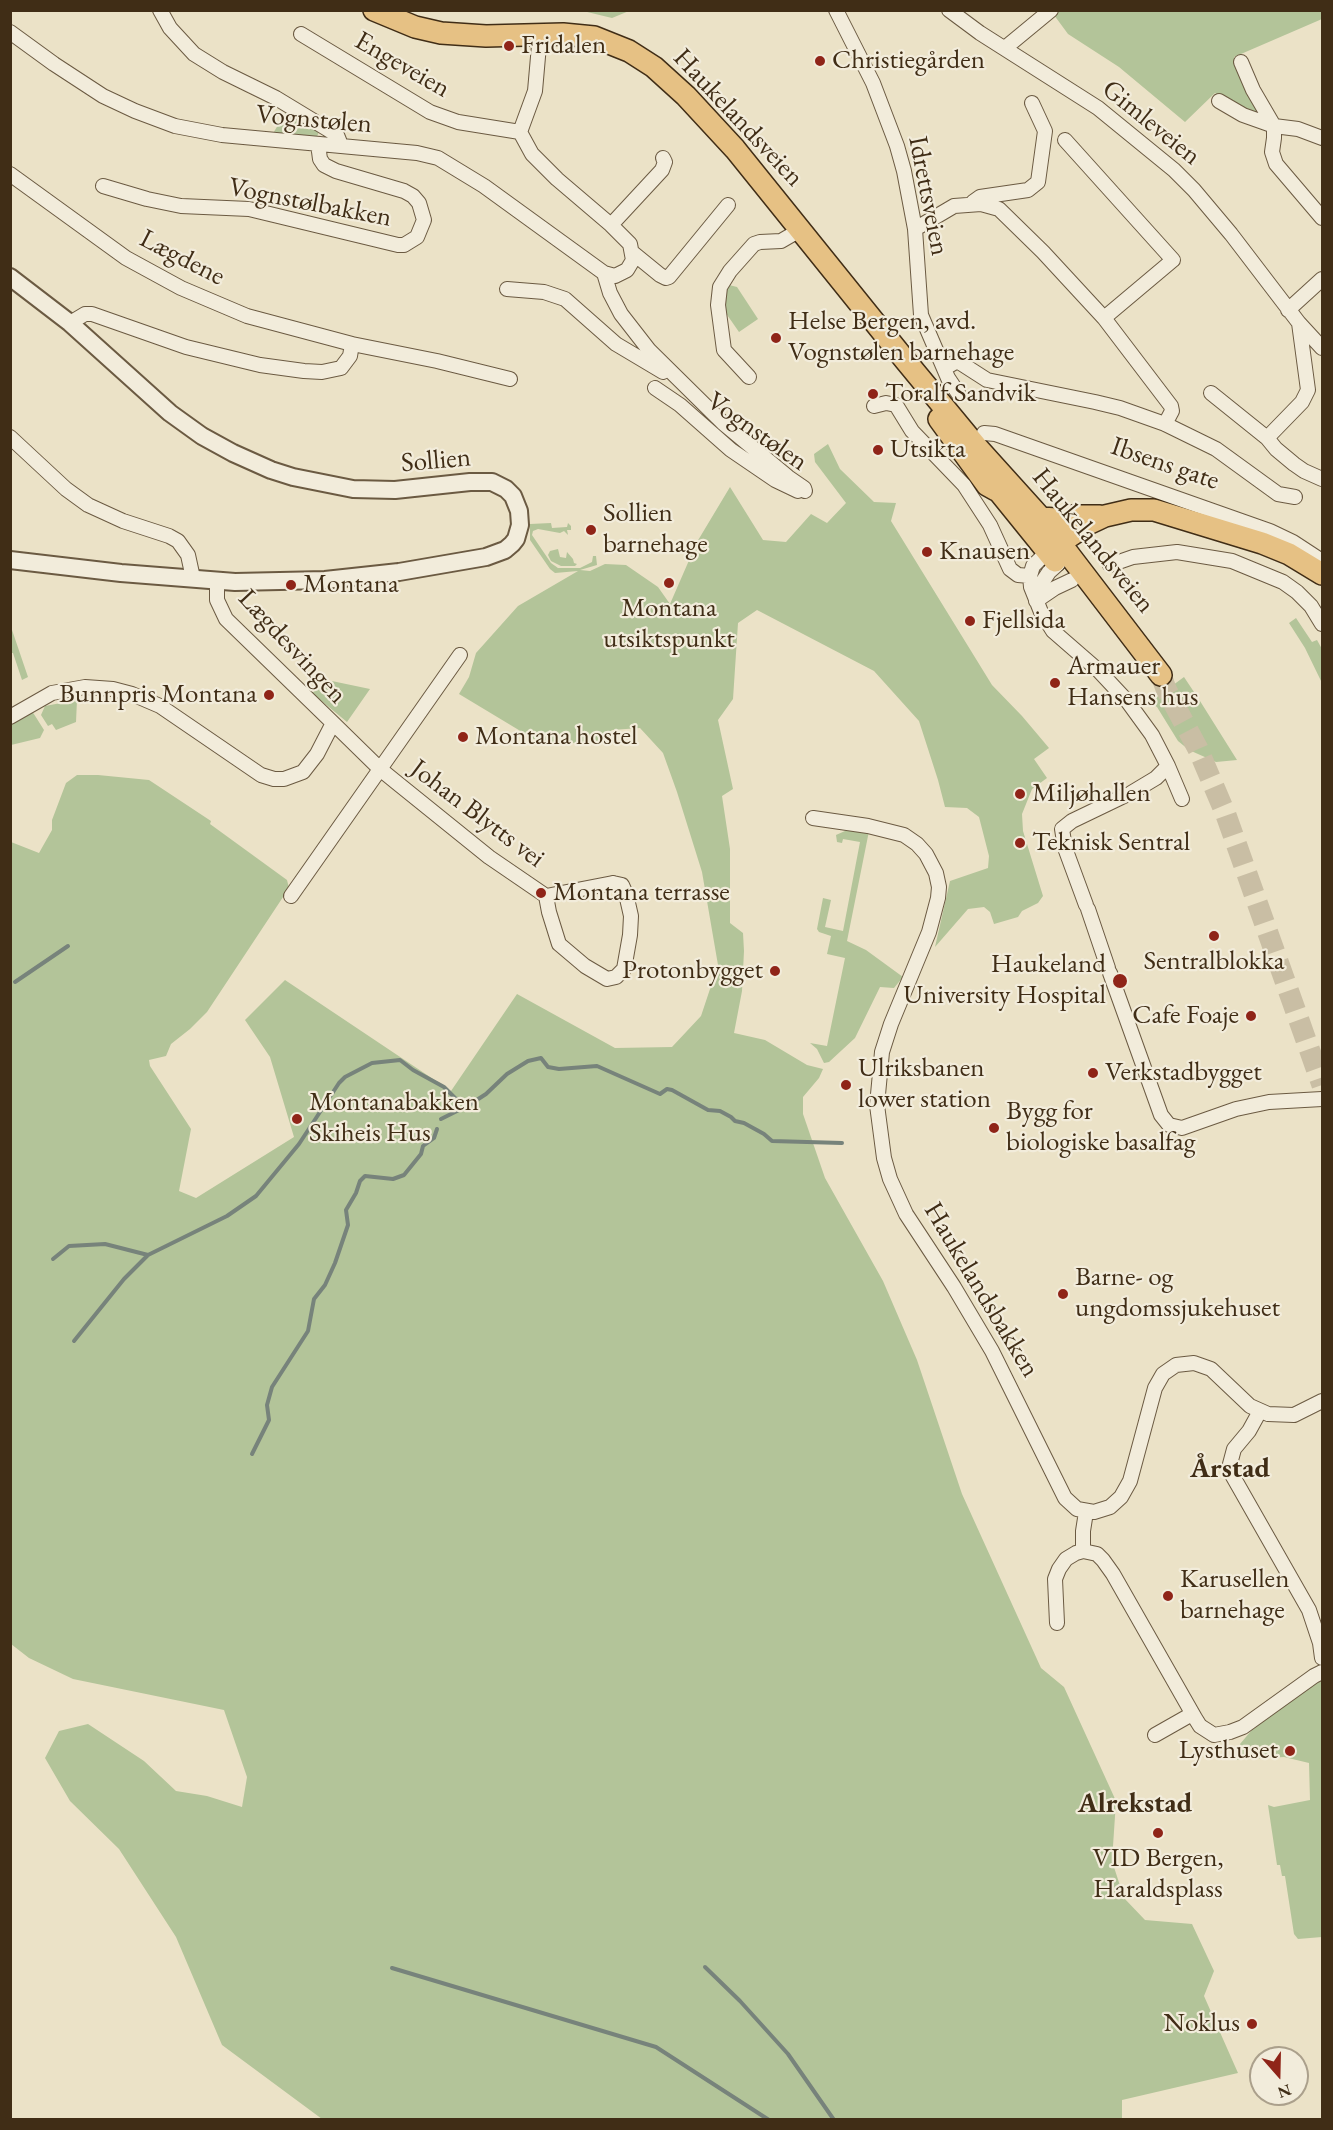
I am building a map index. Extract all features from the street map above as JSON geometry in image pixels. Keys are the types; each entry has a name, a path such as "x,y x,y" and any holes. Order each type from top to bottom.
{"main road":[{"name":"Haukelandsveien","path":"374,10 415,27 441,33 486,36 575,34 594,37 629,51 654,67 704,114 735,149 920,378 977,439 1041,519 1062,559"},
{"name":"Haukelandsveien","path":"920,378 928,403 987,485 1000,493 1062,559 1158,677"},
{"name":"Haukelandsveien","path":"977,439 1000,493"},
{"name":"Ibsens gate","path":"1062,559 1088,524 1105,516 1142,509 1167,513 1277,549 1322,573"},
{"path":"1041,519 1105,516"},
{"name":"Ibsens gate","path":"1062,559 1109,529 1133,523 1187,521"}],"street":[{"path":"160,10 171,28 194,54 223,72 276,98 337,135 341,145"},
{"name":"Idrettsveien","path":"836,10 856,47 885,112 904,171 915,229 921,315 948,378 958,393"},
{"name":"Gimleveien","path":"949,10 980,33 1098,108 1174,170 1231,234 1288,310 1323,348"},
{"path":"1005,48 1051,10"},
{"name":"Vognstølen","path":"10,32 96,92 122,106 185,129 222,135 422,154 446,162 484,186 604,273 613,300 629,326 723,423 805,491 801,492 787,487 739,456 706,430 680,405 655,388"},
{"name":"Engeveien","path":"301,34 430,112 458,122 520,132"},
{"path":"540,34 531,71 535,91 520,132 532,154 630,244 633,253 632,263 621,274 615,276 604,273"},
{"path":"1241,62 1253,90 1274,126 1272,152 1276,164 1323,219"},
{"path":"1219,101 1243,115 1274,126 1299,129 1323,138"},
{"path":"971,204 980,197 1028,190 1038,182 1045,130 1032,103"},
{"path":"1065,140 1173,260 1104,318"},
{"name":"Vognstølbakken","path":"103,186 181,206 249,209 398,245 404,245 417,237 423,226 424,213 413,196 324,165 320,159 318,144"},
{"path":"611,225 662,170 665,162 663,158"},
{"name":"Lægdene","path":"10,174 126,258 181,288 247,315 352,344 510,379"},
{"path":"915,229 954,206 981,204 999,208 1044,252 1104,318 1171,406 1172,411 1166,424"},
{"path":"633,253 660,275 669,277 728,205"},
{"name":"Haukelandsveien","path":"749,378 724,350 718,305 720,287 730,271 754,244 785,240 800,230"},
{"name":"Sollien","path":"10,278 70,323 183,424 252,462 309,481 353,489 395,490 470,482 492,482 506,489 513,496 519,511 519,532 512,544 497,554 399,572 325,580 235,582 121,573 10,560"},
{"path":"1288,310 1323,279"},
{"name":"Vognstølen","path":"507,289 544,292 565,299 616,344 660,370 674,374"},
{"path":"70,323 85,314 92,314 186,348 260,365 304,371 322,372 341,368 350,356 352,344"},
{"path":"1267,438 1302,402 1308,390 1299,323"},
{"path":"945,368 959,363 994,382 1120,408 1166,424 1216,449 1278,494 1323,479"},
{"path":"1211,393 1267,438 1300,488"},
{"path":"874,406 886,403 896,405 912,430 964,485 990,525 1010,569 1018,575 1030,576 1036,601 1053,631 1099,671 1128,702 1152,735 1182,799"},
{"name":"Ibsens gate","path":"977,439 995,434 1261,527 1293,542 1323,561"},
{"path":"10,437 66,489 83,501 116,518 178,541 188,555 193,578"},
{"path":"1110,565 1133,557 1177,552 1232,561 1283,582 1297,591 1323,624"},
{"name":"Haukelandsveien","path":"1030,576 1033,566 1062,559"},
{"name":"Haukelandsveien","path":"1036,601 1055,588 1062,559"},
{"name":"Haukelandsveien","path":"1036,601 1043,581 1062,559"},
{"name":"Lægdesvingen","path":"10,717 52,693 68,689 98,687 123,691 160,706 261,775 284,779 303,772 314,759 333,723 226,620 217,600 217,580"},
{"name":"Johan Blytts vei","path":"291,896 460,655"},
{"name":"Johan Blytts vei","path":"333,723 380,769 489,857 546,896 559,944 585,966 603,977 613,978 619,974 625,965 630,935 630,907 622,885 613,883 546,896"},
{"path":"1168,766 1156,778 1072,821 1062,829 1065,848 1161,1115 1174,1127 1182,1128 1248,1106 1269,1102 1323,1099"},
{"name":"Haukelandsbakken","path":"813,819 868,826 904,836 917,843 936,873 939,886 938,898 929,932 891,1024 882,1052 877,1105 884,1158 890,1179 906,1214 993,1350 1060,1490 1071,1505 1086,1512"},
{"path":"1083,1551 1086,1512 1110,1507 1116,1503 1126,1489 1155,1388 1158,1380 1169,1369 1188,1362 1202,1365 1220,1376 1250,1406 1279,1416 1294,1415 1323,1401"},
{"path":"1260,1411 1249,1431 1234,1449 1230,1464 1231,1473 1309,1610 1323,1658"},
{"path":"1057,1623 1055,1579 1059,1569 1066,1559 1083,1551 1097,1554 1113,1574 1192,1714 1200,1726 1214,1735 1243,1727 1314,1676 1323,1672"},
{"path":"1155,1735 1192,1714"}],"green space":[{"path":"629,10 612,18 583,11"},
{"path":"1059,10 1322,10 1322,19 1234,57 1243,82 1261,114 1253,117 1215,93 1185,122 1119,67 1068,34 1054,15"},
{"path":"286,112 319,131 317,137 314,139 272,135"},
{"path":"729,285 737,287 758,319 739,332 723,309 724,287"},
{"path":"828,444 840,469 874,502 896,503 891,521 992,685 1049,748 1034,759 1047,778 1032,789 1022,814 1023,831 1043,896 1038,903 1022,911 1018,917 994,924 990,912 984,907 968,909 935,947 950,881 988,868 989,856 979,817 967,808 945,807 919,721 874,671 757,610 738,623 733,699 718,720 733,789 722,796 730,849 730,923 743,933 744,951 742,991 734,1033 765,1040 807,1065 823,1069 819,1078 803,1097 803,1114 825,1178 883,1281 917,1360 962,1494 1041,1668 1064,1687 1116,1801 1112,1861 1124,1898 1145,1920 1192,1924 1214,1971 1204,1996 1238,2073 1122,2100 1122,2119 322,2119 222,2045 176,1937 119,1849 70,1801 45,1758 59,1731 88,1724 144,1761 176,1791 207,1796 242,1807 247,1777 224,1710 73,1679 29,1658 11,1644 11,842 39,853 52,830 52,820 66,783 77,775 149,780 211,821 210,824 287,880 289,888 207,1012 171,1044 166,1056 149,1060 150,1066 191,1129 179,1191 196,1198 294,1137 270,1057 245,1020 285,980 451,1091 517,994 615,1048 672,1047 701,1016 718,965 702,872 663,753 640,728 612,730 598,742 542,744 459,694 469,677 476,653 518,606 578,571 555,573 550,569 530,540 530,524 551,523 552,528 567,527 568,523 571,526 571,530 567,530 568,535 564,531 560,533 538,529 533,531 532,535 551,563 558,568 580,568 592,562 593,556 596,556 597,565 580,570 590,571 605,564 626,565 658,587 670,604 697,542 730,487 763,540 786,542 811,514 827,523 846,503 815,462 814,454"},
{"path":"558,549 560,557 566,558 567,552 577,564 561,566 551,561 548,555 550,551"},
{"path":"1296,618 1312,642 1317,640 1322,649 1322,683 1305,648 1289,623"},
{"path":"11,627 28,677 22,680 13,653 11,653"},
{"path":"1184,677 1237,760 1216,762 1189,750 1178,741 1157,707 1150,702"},
{"path":"327,680 370,689 347,722 312,693"},
{"path":"77,700 76,722 56,730 52,724 48,726 41,715 45,706"},
{"path":"32,711 44,730 40,738 11,745 11,722"},
{"path":"845,831 869,831 847,941 866,950 903,977 894,988 880,987 855,1038 829,1062 824,1063 817,1049 810,1043 827,1046 845,958 827,954 831,936 817,929 823,898 831,900 825,927 843,931 860,842 843,839 842,843 837,842 836,835"},
{"path":"1322,1681 1322,1937 1298,1939 1294,1934 1285,1876 1282,1876 1280,1865 1277,1865 1268,1805 1274,1807 1310,1800 1309,1763 1284,1757 1236,1760 1240,1744 1251,1731 1302,1689"}],"waterway":[{"path":"15,982 68,946"},
{"path":"74,1341 124,1279 148,1255 227,1216 256,1196 299,1144 339,1083 345,1077 372,1063 400,1060 469,1105 486,1094 507,1074 528,1061 541,1058 548,1067 559,1069 597,1066 660,1094 667,1089 672,1090 708,1110 720,1111 735,1121 744,1123 772,1141 842,1143"},
{"path":"441,1119 469,1105"},
{"path":"252,1454 269,1420 267,1405 272,1387 308,1331 314,1299 325,1285 335,1263 348,1225 346,1210 360,1181 365,1176 393,1179 404,1175 421,1154 423,1146 434,1138 437,1129"},
{"path":"53,1259 69,1246 105,1244 148,1255"},
{"path":"705,1967 740,2001 788,2054 834,2120"},
{"path":"392,1968 656,2047 769,2120"}],"tunnel":[{"path":"1161,675 1198,749 1226,815 1322,1085"}],"place":[{"name":"Fridalen","path":"509,46"},
{"name":"Christiegården","path":"820,61"},
{"name":"Helse Bergen, avd. Vognstølen barnehage","path":"776,338"},
{"name":"Toralf Sandvik","path":"873,394"},
{"name":"Utsikta","path":"878,450"},
{"name":"Sollien barnehage","path":"591,530"},
{"name":"Knausen","path":"927,552"},
{"name":"Montana utsiktspunkt","path":"669,583"},
{"name":"Montana","path":"291,585"},
{"name":"Fjellsida","path":"970,621"},
{"name":"Armauer Hansens hus","path":"1055,683"},
{"name":"Bunnpris Montana","path":"269,695"},
{"name":"Montana hostel","path":"463,737"},
{"name":"Miljøhallen","path":"1020,794"},
{"name":"Teknisk Sentral","path":"1020,843"},
{"name":"Montana terrasse","path":"541,893"},
{"name":"Sentralblokka","path":"1214,936"},
{"name":"Protonbygget","path":"775,971"},
{"name":"Haukeland University Hospital","path":"1120,981"},
{"name":"Cafe Foaje","path":"1251,1016"},
{"name":"Verkstadbygget","path":"1093,1073"},
{"name":"Ulriksbanen lower station","path":"846,1085"},
{"name":"Montanabakken Skiheis Hus","path":"297,1119"},
{"name":"Bygg for biologiske basalfag","path":"994,1128"},
{"name":"Barne- og ungdomssjukehuset","path":"1063,1294"},
{"name":"Karusellen barnehage","path":"1168,1596"},
{"name":"Lysthuset","path":"1290,1751"},
{"name":"VID Bergen, Haraldsplass","path":"1158,1833"},
{"name":"Noklus","path":"1252,2024"}],"district":[{"name":"Årstad","path":"1230,1469"},
{"name":"Alrekstad","path":"1135,1804"}]}
